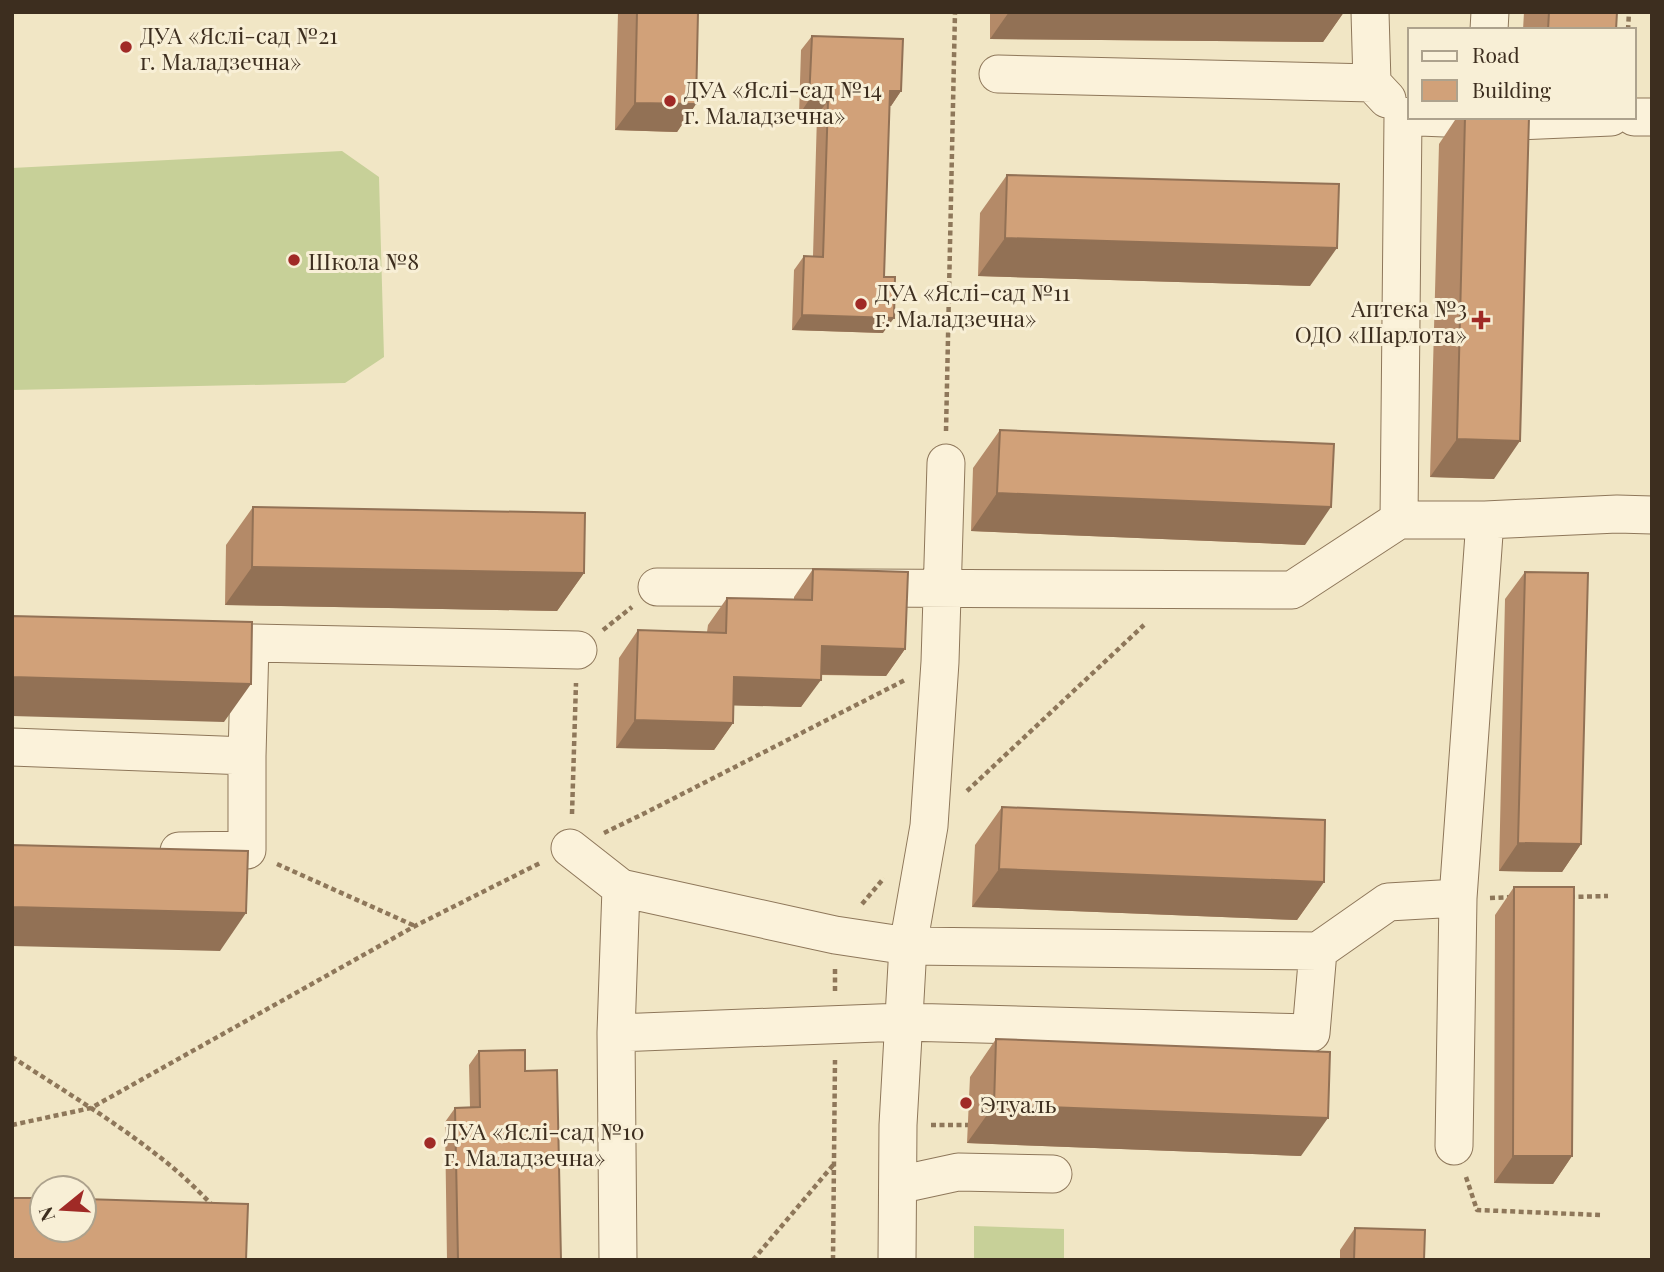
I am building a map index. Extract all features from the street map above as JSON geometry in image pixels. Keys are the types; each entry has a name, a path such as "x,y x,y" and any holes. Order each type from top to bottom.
{"lane":[{"path":"1370,12 1372,83"},
{"path":"998,74 1372,83 1408,114"},
{"path":"1399,520 1411,119"},
{"path":"897,1260 898,1125 908,946 929,826 940,662 946,463"},
{"path":"657,587 1292,590 1399,520 1652,515"},
{"path":"1454,1146 1458,898 1485,520"},
{"path":"150,852 247,850 250,643 578,650"},
{"path":"12,747 247,756"},
{"path":"570,848 621,888 835,935 908,946 1318,951 1388,902 1458,898"},
{"path":"618,1260 616,1033 621,888"},
{"path":"616,1033 904,1022 1311,1033 1318,951"},
{"path":"898,1185 958,1172 1053,1174"}],"path":[{"path":"946,463 955,12"},
{"path":"570,848 578,650 657,587"},
{"path":"929,826 1181,591"},
{"path":"12,1125 91,1108 415,926 645,813 940,662"},
{"path":"247,850 415,926"},
{"path":"1567,897 1608,896"},
{"path":"1458,898 1526,897"},
{"path":"12,1057 158,1155 218,1210"},
{"path":"1454,1146 1477,1210 1600,1215"},
{"path":"753,1260 834,1164"}],"green space":[{"path":"342,151 379,177 384,357 345,383 12,390 12,168"},
{"path":"974,1226 1064,1229 1064,1260 974,1260"}],"building":[{"path":"637,12 698,12 696,104 635,103"},
{"path":"1549,12 1617,12 1616,28 1548,28"},
{"path":"812,36 903,39 901,91 890,91 884,277 895,277 894,318 802,315 804,256 823,257 828,101 809,100"},
{"path":"1465,119 1529,119 1520,441 1457,439"},
{"path":"1007,175 1339,184 1337,248 1005,238"},
{"path":"1000,430 1334,444 1331,507 997,493"},
{"path":"253,507 585,513 584,573 252,567"},
{"path":"813,569 908,572 905,649 822,646 821,680 734,677 733,723 635,720 638,630 726,633 727,598 812,600"},
{"path":"1525,572 1588,573 1581,844 1518,843"},
{"path":"12,616 252,622 251,684 12,677"},
{"path":"1002,807 1325,820 1324,882 999,869"},
{"path":"12,845 248,851 246,913 12,907"},
{"path":"1514,887 1574,887 1572,1156 1513,1156"},
{"path":"996,1039 1330,1052 1328,1118 994,1105"},
{"path":"525,1050 525,1071 557,1070 561,1260 458,1260 455,1108 480,1107 479,1051"},
{"path":"12,1198 28,1198 28,1244 98,1244 98,1199 248,1204 246,1260 12,1259"},
{"path":"1355,1228 1425,1230 1424,1260 1354,1260"}],"place":[{"name":"ДУА «Яслі-сад №21 г. Маладзечна»","path":"126,47"},
{"name":"ДУА «Яслі-сад №14 г. Маладзечна»","path":"670,101"},
{"name":"Школа №8","path":"294,260"},
{"name":"ДУА «Яслі-сад №11 г. Маладзечна»","path":"861,304"},
{"name":"Аптека №3 ОДО «Шарлота»","path":"1481,320"},
{"name":"Этуаль","path":"966,1103"},
{"name":"ДУА «Яслі-сад №10 г. Маладзечна»","path":"430,1143"}]}
